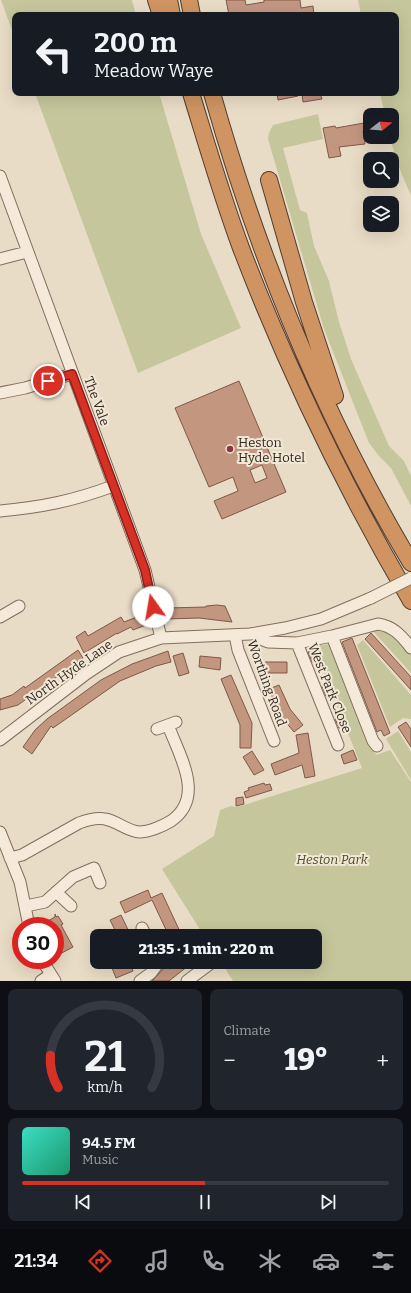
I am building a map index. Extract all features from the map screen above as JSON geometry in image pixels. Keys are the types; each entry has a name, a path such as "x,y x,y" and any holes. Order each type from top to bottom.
{"highway":[{"path":"156,0 160,12"},
{"path":"169,0 171,12"},
{"path":"188,0 191,12"},
{"path":"192,96 240,247 279,344 317,428 356,505 411,601"},
{"path":"213,96 236,174 264,252 304,352 339,428 377,502 411,563"},
{"path":"269,180 304,302 332,391 377,502"}],"street":[{"name":"The Vale","path":"0,176 145,570 161,638"},
{"path":"0,259 27,252"},
{"path":"0,393 25,388 72,374"},
{"path":"0,511 37,507 79,499 113,486"},
{"name":"North Hyde Lane","path":"1,736 86,674 119,652 161,638 235,635 284,628 321,619 371,598 411,578"},
{"path":"0,617 19,606"},
{"path":"259,632 263,640 268,642 297,642 332,636 378,624 384,625 399,633 411,648"},
{"name":"Worthing Road","path":"235,635 238,650 274,741"},
{"path":"332,636 373,741 377,746"},
{"name":"West Park Close","path":"297,642 338,745"},
{"path":"10,858 22,855 79,823 89,820 106,819 130,830 140,832 165,824 174,818 187,801 189,794 189,782 167,725"},
{"path":"0,832 20,882 28,917"},
{"path":"26,906 42,903 73,877 94,868 100,883"},
{"path":"56,892 70,906"},
{"path":"45,969 49,979"},
{"path":"140,981 154,969"},
{"path":"187,981 202,969"}],"green space":[{"path":"1,0 132,0 135,12 12,12 12,30"},
{"path":"358,0 411,0 411,195 399,167 399,152 394,152 392,144 399,144 399,108 383,108 381,96 399,96 399,12 360,12"},
{"path":"36,96 160,96 201,234 241,328 138,373"},
{"path":"318,114 323,139 283,148 300,210 307,213 314,246 329,281 339,322 351,359 389,446 404,461 411,476 411,506 391,468 369,443 324,329 268,139 273,125"},
{"path":"382,628 388,630 411,653 411,673 372,630"},
{"path":"363,640 411,695 411,719 403,718 390,727 357,645"},
{"name":"Heston Park","path":"331,644 376,755 390,750 411,782 411,981 233,981 225,969 322,969 322,929 200,929 162,869 214,836 220,810 231,806 236,807 244,805 362,768 313,646"},
{"path":"398,731 411,752 411,780 386,739"}],"building":[{"path":"226,0 245,0 246,5 264,2 264,0 300,0 301,8 313,6 314,12 228,12"},
{"path":"277,96 298,96 278,100"},
{"path":"302,96 321,96 322,99 303,102"},
{"path":"363,123 363,144 365,144 339,147 341,156 329,158 323,128 335,126 336,128"},
{"name":"Heston Hyde Hotel","path":"239,381 286,492 222,519 214,501 238,491 233,477 209,487 175,408","holes":["262,465 267,478 255,483 250,470"]},
{"path":"217,605 225,606 232,622 199,618 167,619 167,608 206,607"},
{"path":"142,615 146,625 133,630 131,627 117,633 84,653 76,637 85,631 88,636 121,617 124,622"},
{"path":"371,633 411,677 411,690 365,639"},
{"path":"352,638 390,733 384,736 381,730 377,732 342,642"},
{"path":"78,650 83,658 18,705 0,710 0,699 12,695 24,686 25,688"},
{"path":"314,650 318,660 312,662 308,652"},
{"path":"168,651 171,662 156,666 120,681 53,728 51,726 32,754 23,747 35,730 47,719 101,680 132,664"},
{"path":"183,653 189,673 179,676 173,656"},
{"path":"200,656 221,658 220,670 199,667"},
{"path":"265,662 287,662 287,673 265,673"},
{"path":"231,675 252,723 251,748 240,748 240,725 221,679"},
{"path":"327,684 331,694 326,696 322,686"},
{"path":"279,685 290,709 303,725 294,732 280,715 269,689"},
{"path":"340,717 344,726 339,728 335,719"},
{"path":"406,722 411,729 411,747 398,727"},
{"path":"308,733 315,776 305,778 302,765 275,775 271,764 299,753 296,735"},
{"path":"353,750 357,760 344,764 341,755"},
{"path":"252,751 264,770 254,775 243,757"},
{"path":"264,783 265,785 270,784 272,790 246,798 244,792 249,790 248,788"},
{"path":"243,797 244,804 236,806 236,798"},
{"path":"148,890 151,898 162,893 179,929 166,929 152,900 125,913 120,902"},
{"path":"121,915 128,929 114,929 110,920"},
{"path":"64,930 73,947 64,952"},
{"path":"112,969 132,969 133,971 116,978"},
{"path":"163,969 184,969 169,981 152,981"}],"place":[{"name":"Heston Hyde Hotel","path":"230,449"}],"route":[{"path":"48,381 72,374 145,570 153,607"}]}
